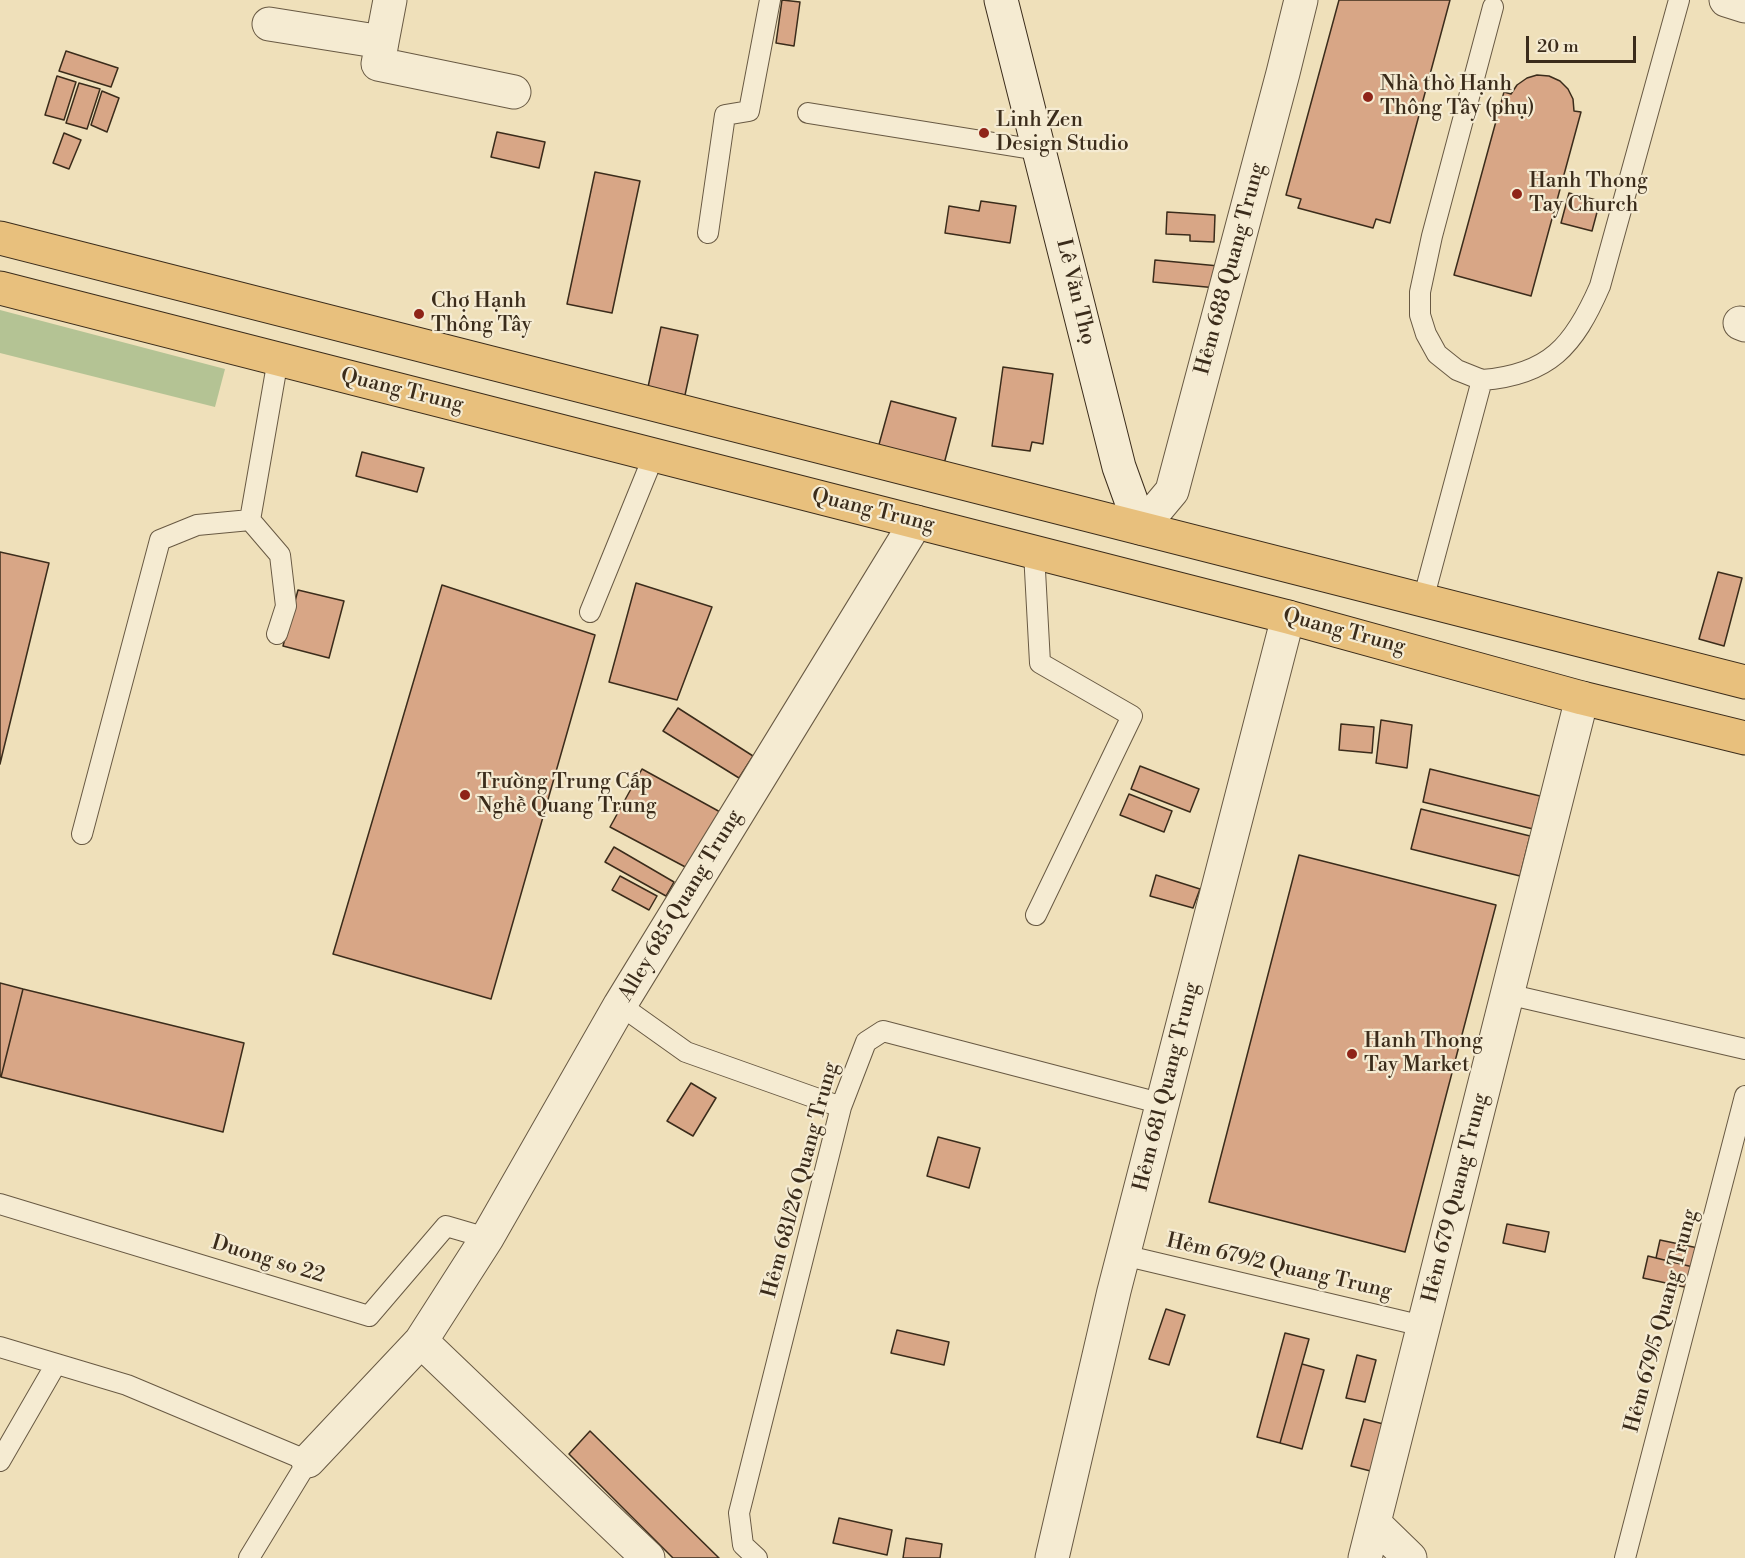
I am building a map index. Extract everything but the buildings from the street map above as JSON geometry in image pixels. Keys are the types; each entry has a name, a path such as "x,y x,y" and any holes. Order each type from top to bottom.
{"main road":[{"path":"0,238 1745,682"},
{"name":"Quang Trung","path":"0,288 1288,616 1582,698 1745,738"},
{"path":"278,359 290,312"},
{"name":"Lê Văn Thọ","path":"1141,528 1151,582"}],"street":[{"path":"390,0 378,64 514,92"},
{"name":"Lê Văn Thọ","path":"1001,0 1119,467 1141,528"},
{"name":"Hẻm 688 Quang Trung","path":"1141,528 1172,491 1284,73 1301,0"},
{"path":"1726,0 1745,6"},
{"path":"269,24 382,42"},
{"name":"Alley 685 Quang Trung","path":"308,1461 421,1341 487,1238 620,1005 916,522"},
{"name":"Hẻm 681 Quang Trung","path":"1052,1558 1123,1255 1288,616"},
{"name":"Hẻm 679 Quang Trung","path":"1365,1558 1582,698"},
{"path":"421,1341 648,1558"},
{"path":"1374,1523 1410,1558"}],"lane":[{"path":"708,233 725,115 749,111 770,0"},
{"path":"1493,7 1432,236 1420,292 1420,315 1426,334 1437,354 1457,370 1482,380 1507,378 1531,371 1546,362 1571,339 1587,315 1600,286 1678,0"},
{"path":"808,113 1038,150"},
{"path":"250,520 278,359"},
{"path":"1423,600 1482,380"},
{"path":"590,612 654,455"},
{"path":"250,520 280,555 286,606 277,634"},
{"path":"82,834 160,540 196,525 250,520"},
{"path":"1034,552 1040,663 1132,716 1035,915"},
{"path":"1507,994 1745,1049"},
{"path":"620,1005 686,1052 841,1107"},
{"name":"Hẻm 681/26 Quang Trung","path":"757,1558 743,1545 738,1513 841,1107 866,1042 883,1031 1163,1104"},
{"name":"Hẻm 679/5 Quang Trung","path":"1625,1558 1745,1096"},
{"name":"Duong so 22","path":"0,1204 369,1316 446,1226 487,1238"},
{"name":"Hẻm 679/2 Quang Trung","path":"1123,1255 1423,1326"},
{"path":"0,1347 127,1385 308,1461 251,1558"},
{"path":"0,1461 56,1364"}],"green space":[{"path":"0,310 225,369 215,407 0,353"}],"place":[{"name":"Nhà thờ Hạnh Thông Tây (phụ)","path":"1368,97"},
{"name":"Linh Zen Design Studio","path":"984,133"},
{"name":"Hanh Thong Tay Church","path":"1517,194"},
{"name":"Chợ Hạnh Thông Tây","path":"419,314"},
{"name":"Trường Trung Cấp Nghề Quang Trung","path":"465,795"},
{"name":"Hanh Thong Tay Market","path":"1352,1054"}]}
